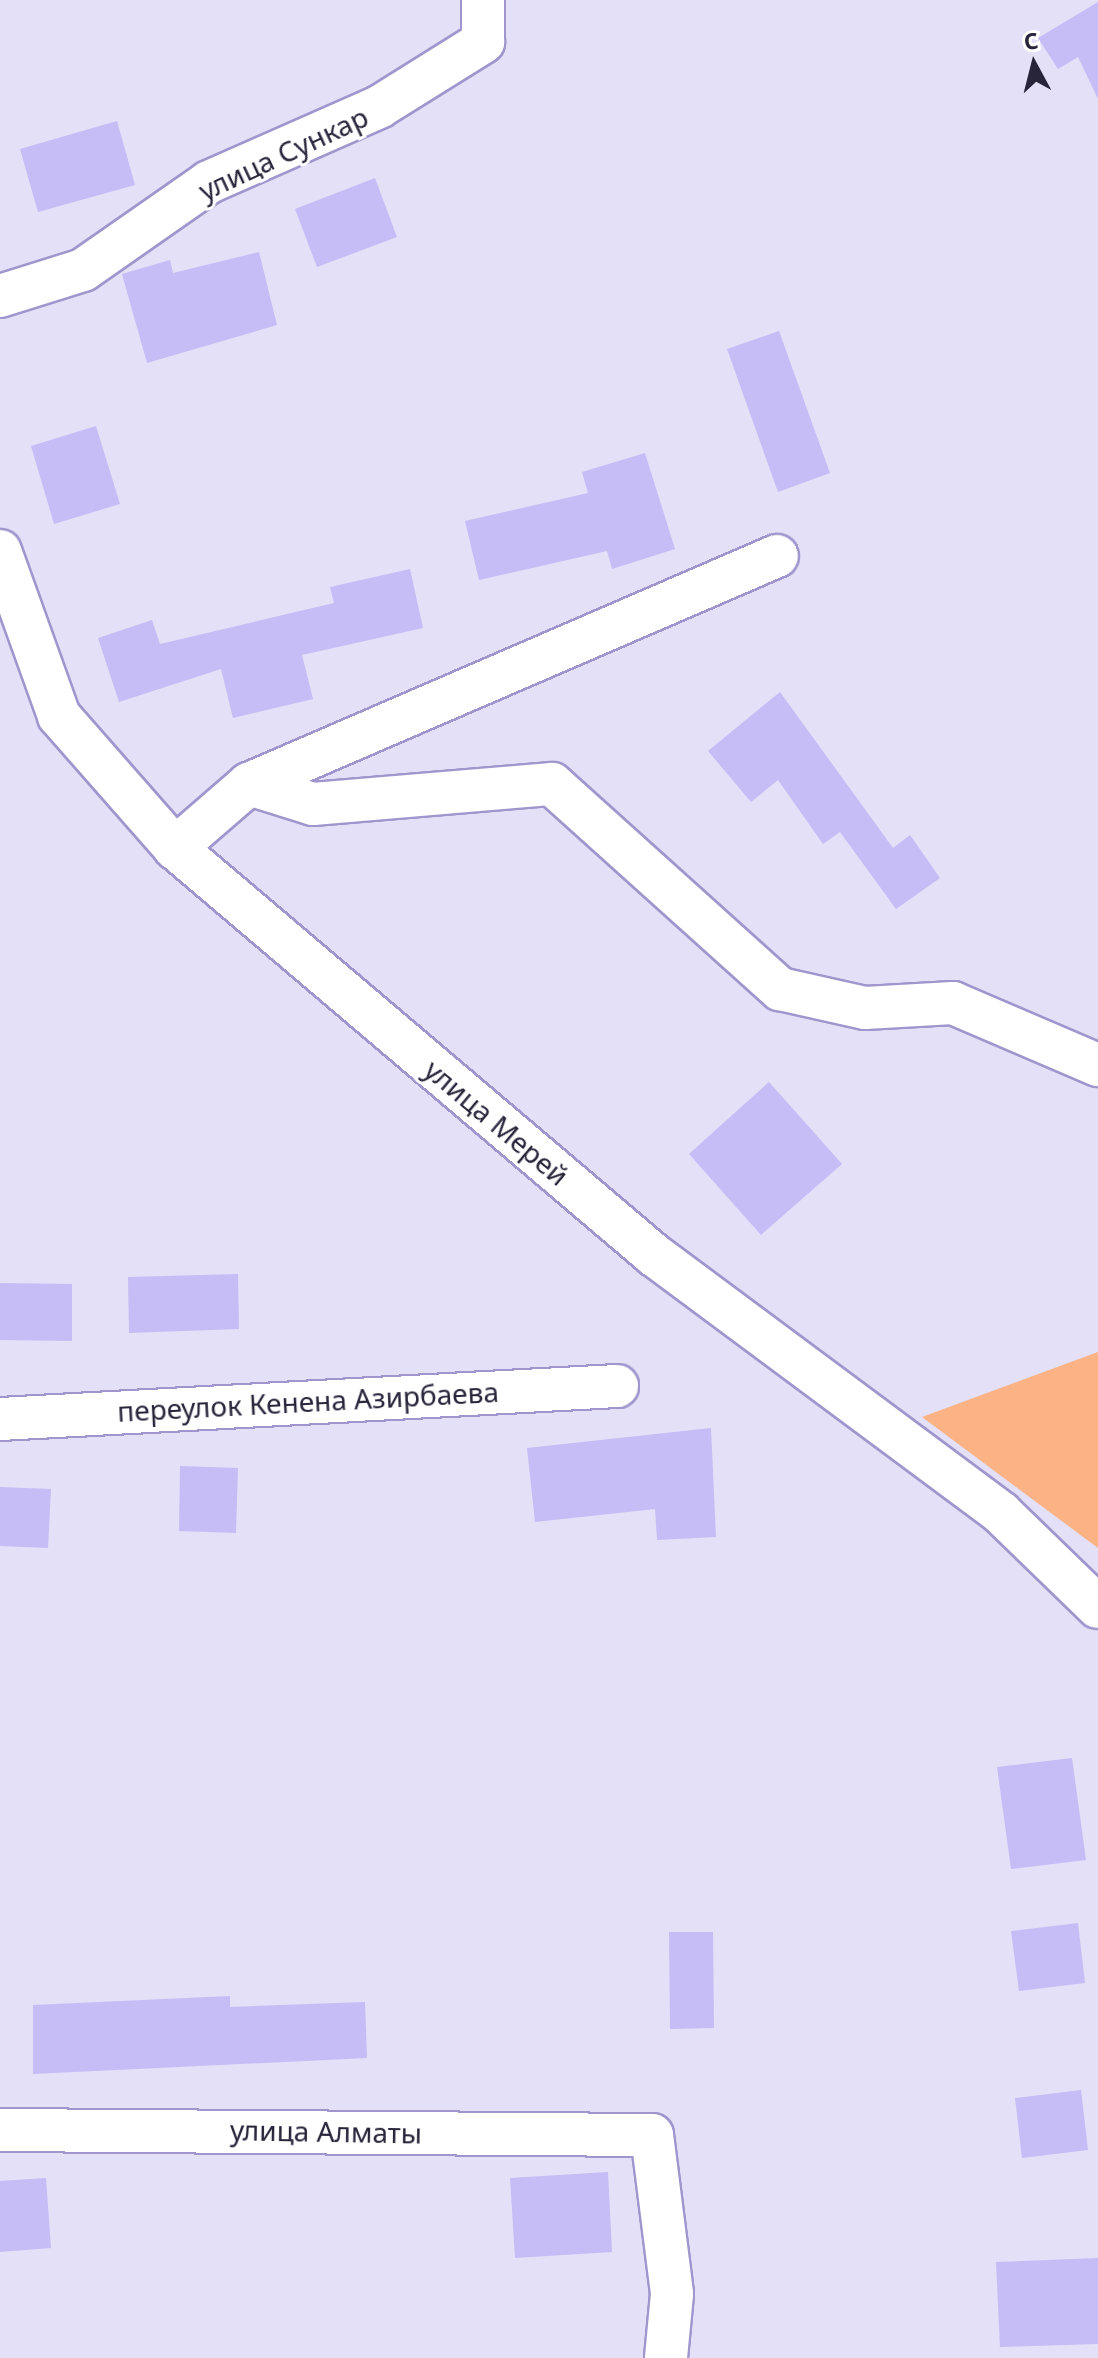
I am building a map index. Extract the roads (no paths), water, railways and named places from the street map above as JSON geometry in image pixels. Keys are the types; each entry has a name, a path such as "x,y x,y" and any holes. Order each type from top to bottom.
{"street":[{"name":"улица Сункар","path":"0,296 83,270 209,182 379,107 483,42 483,0"},
{"name":"улица Мерей","path":"0,551 59,716 175,848 654,1255 1001,1513 1098,1607"},
{"path":"175,848 249,784 777,556"},
{"path":"249,784 313,804 552,784 780,989 865,1008 953,1003 1098,1065"},
{"name":"переулок Кенена Азирбаева","path":"0,1419 617,1386"},
{"name":"улица Алматы","path":"0,2130 652,2135 672,2294 666,2358"}]}
